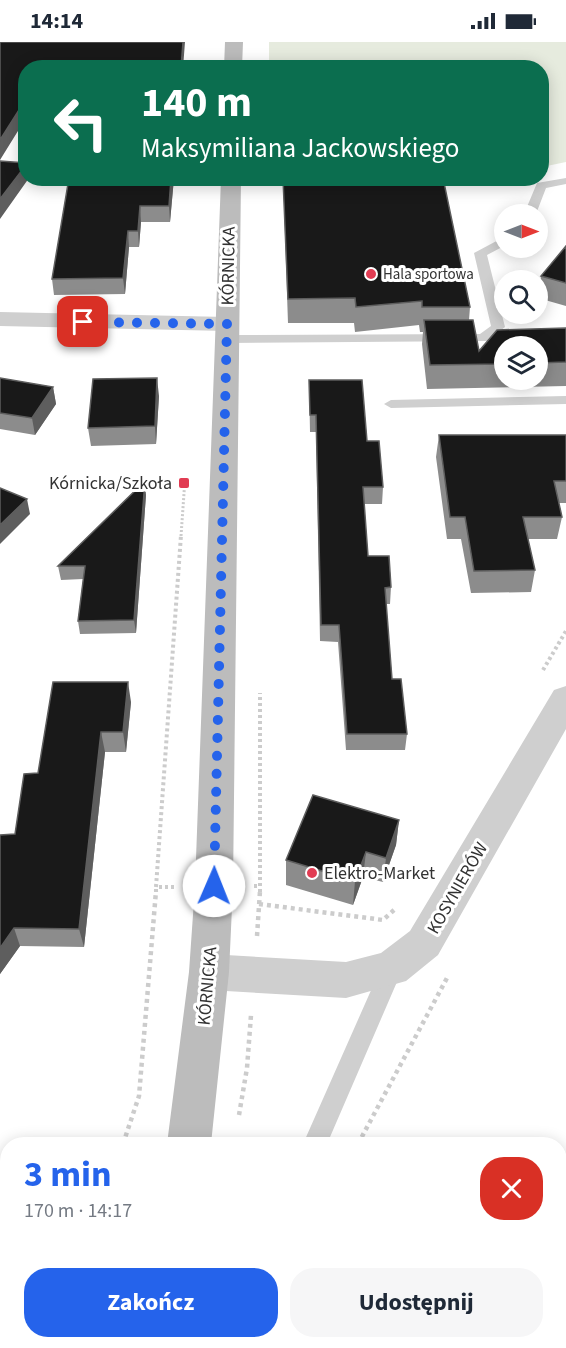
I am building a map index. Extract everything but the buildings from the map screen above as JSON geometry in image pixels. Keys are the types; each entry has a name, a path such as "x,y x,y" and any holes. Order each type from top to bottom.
{"street":[{"path":"233,60 234,42"},
{"name":"KÓRNICKA","path":"190,1137 209,972 214,886 231,186"},
{"path":"0,319 227,332"},
{"name":"KOSYNIERÓW","path":"209,972 346,980 392,968 424,943 566,699"}],"lane":[{"path":"549,184 566,181"},
{"path":"533,204 540,186"},
{"path":"227,332 483,338 498,327 480,253 494,246"},
{"path":"391,404 566,400"},
{"path":"318,1137 392,968"}],"path":[{"path":"125,1137 139,1096 156,887"},
{"path":"259,904 334,911 383,920 401,905"},
{"path":"362,1137 452,968"}],"shaded area":[{"path":"269,42 566,42 566,162 549,166 549,60 269,60"}],"place":[{"name":"Hala sportowa","path":"371,274"},
{"name":"Kórnicka/Szkoła","path":"184,483"},
{"name":"Elektro-Market","path":"312,873"}],"route":[{"path":"83,322 227,324 214,886"}]}
